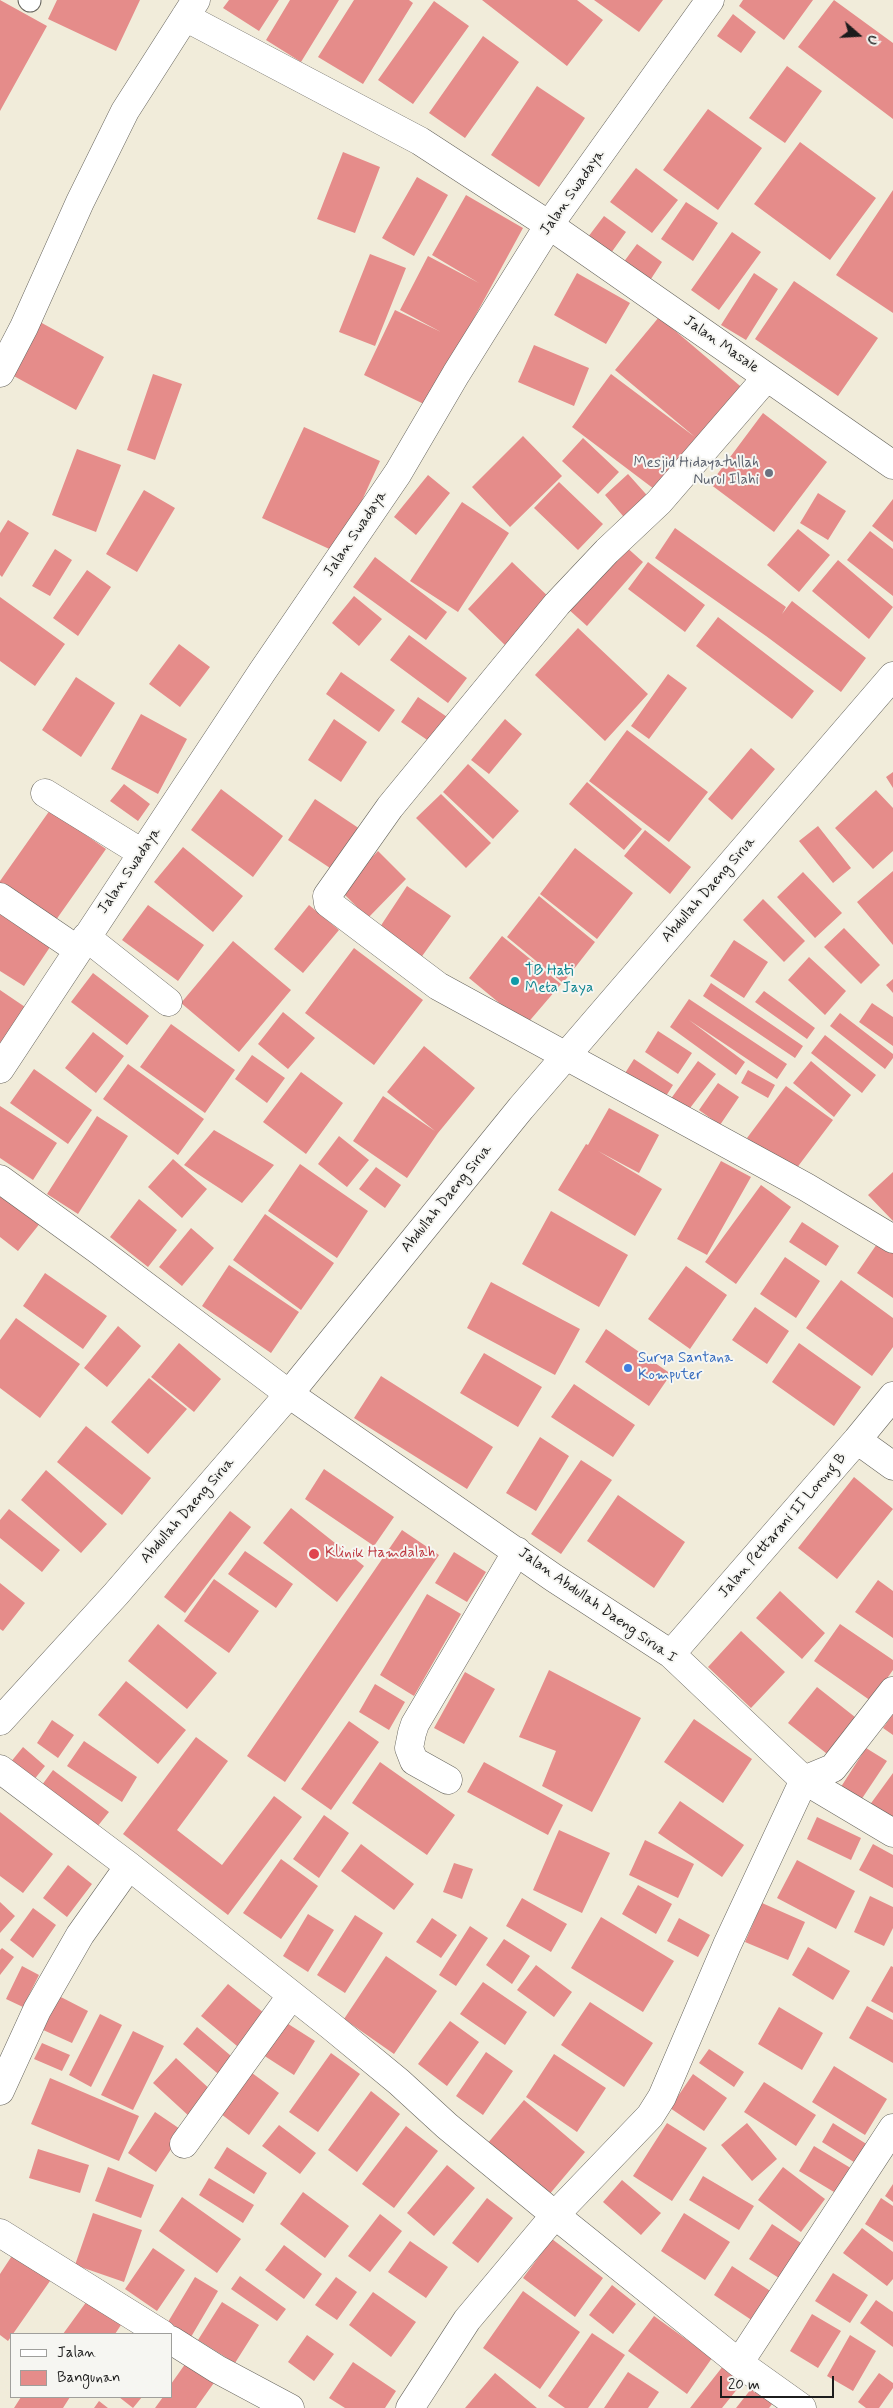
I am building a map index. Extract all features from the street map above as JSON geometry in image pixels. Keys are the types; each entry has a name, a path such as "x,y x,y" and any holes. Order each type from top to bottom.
{"street":[{"name":"Jalan Swadaya","path":"0,1068 142,853 398,473 456,374 549,225 710,0"},
{"name":"Jalan Masale","path":"190,8 420,141 549,225 893,465"},
{"path":"0,373 24,327 80,202 125,111 190,8"},
{"path":"767,378 659,502 607,551 557,604 390,807 326,896 328,902 438,986 806,1187 893,1239"},
{"name":"Abdullah Daeng Sirua","path":"0,1721 116,1594 289,1394 521,1108 893,676"},
{"path":"44,793 142,853"},
{"path":"0,897 82,943 168,1002"},
{"name":"Jalan Abdullah Daeng Sirua I","path":"0,1179 98,1250 289,1394 517,1551 671,1654 804,1780 893,1833"},
{"name":"Jalan Pettarani II Lorong B","path":"671,1654 893,1396"},
{"path":"857,1440 893,1466"},
{"path":"448,1780 414,1761 409,1748 412,1733 415,1724 517,1551"},
{"path":"410,2408 467,2320 555,2214 650,2116 662,2097 727,1945 804,1780 833,1768 893,1691"},
{"path":"0,1769 129,1866 399,2082 447,2126 739,2363 802,2408"},
{"path":"0,2091 37,2010 80,1935 129,1866"},
{"path":"184,2144 291,1996"},
{"path":"739,2363 893,2128"},
{"path":"0,2233 160,2333"},
{"path":"172,2341 217,2369 290,2408"}],"building":[{"path":"0,0 47,26 0,111"},
{"path":"57,0 140,0 116,51 48,19"},
{"path":"229,0 279,0 259,31 223,8"},
{"path":"290,0 339,0 301,62 266,40"},
{"path":"354,0 409,0 413,3 363,84 318,57"},
{"path":"482,0 577,0 603,20 567,66"},
{"path":"594,0 663,0 639,32"},
{"path":"743,0 813,0 784,40 739,6"},
{"path":"834,0 893,43 893,119 798,47"},
{"path":"434,1 469,26 413,104 378,80"},
{"path":"733,14 756,32 741,53 717,36"},
{"path":"483,36 519,62 465,138 429,113"},
{"path":"787,66 822,91 785,143 749,118"},
{"path":"537,86 585,118 539,187 491,155"},
{"path":"708,109 762,148 718,210 663,170"},
{"path":"800,142 876,198 830,260 754,204"},
{"path":"343,152 380,167 355,233 317,219"},
{"path":"636,168 678,200 652,233 610,202"},
{"path":"417,177 448,195 414,256 382,238"},
{"path":"893,190 893,313 836,275"},
{"path":"466,195 523,228 461,342 430,407 364,375 395,310 441,332 400,310 428,256 479,283 432,255"},
{"path":"686,202 718,223 693,261 661,239"},
{"path":"604,216 626,232 611,253 588,237"},
{"path":"732,232 761,252 719,310 691,290"},
{"path":"637,244 662,262 649,282 623,263"},
{"path":"370,254 406,268 375,346 339,332"},
{"path":"577,273 630,303 606,344 554,315"},
{"path":"754,273 778,289 746,340 721,325"},
{"path":"794,281 878,338 838,396 755,339"},
{"path":"659,317 746,391 662,495 572,427 611,374 695,437 615,370"},
{"path":"40,322 104,357 76,410 12,375"},
{"path":"534,345 589,368 574,406 518,382"},
{"path":"153,374 182,384 155,460 127,450"},
{"name":"Mesjid Hidayatullah Nurul Ilahi","path":"763,413 827,462 774,532 710,484"},
{"path":"304,427 380,461 338,553 262,518"},
{"path":"523,436 562,476 510,527 472,487"},
{"path":"583,438 619,472 598,494 562,461"},
{"path":"77,449 121,465 96,532 52,515"},
{"path":"628,474 653,502 629,523 605,495"},
{"path":"428,475 450,493 416,535 394,517"},
{"path":"559,482 603,524 578,550 534,508"},
{"path":"144,490 175,508 137,572 106,554"},
{"path":"818,493 846,511 828,540 800,523"},
{"path":"893,499 893,542 872,526"},
{"path":"462,502 509,533 458,612 410,581"},
{"path":"8,520 29,533 2,577 0,575 0,533"},
{"path":"675,528 786,607 782,614 792,601 866,658 841,692 766,636 655,558"},
{"path":"798,529 830,555 799,592 767,565"},
{"path":"870,531 893,549 893,596 847,560"},
{"path":"624,545 643,562 587,626 567,608"},
{"path":"55,549 72,560 50,596 32,586"},
{"path":"375,557 447,612 426,640 353,587"},
{"path":"838,560 893,607 869,639 812,591"},
{"path":"512,562 553,601 508,648 468,609"},
{"path":"648,562 705,605 685,632 628,589"},
{"path":"87,570 111,587 78,636 53,618"},
{"path":"354,596 382,619 359,646 332,623"},
{"path":"0,597 65,644 35,686 0,661"},
{"path":"718,617 814,691 792,719 696,646"},
{"path":"578,628 648,694 605,741 535,675"},
{"path":"409,635 467,678 448,703 390,660"},
{"path":"179,644 210,667 180,707 149,684"},
{"path":"341,672 395,710 379,732 326,694"},
{"path":"668,674 687,688 649,739 631,726"},
{"path":"76,677 115,703 81,757 42,730"},
{"path":"418,697 453,721 436,746 401,722"},
{"path":"141,714 187,739 158,794 111,769"},
{"path":"334,719 367,742 341,782 308,760"},
{"path":"505,719 522,734 489,774 471,760"},
{"path":"627,730 708,792 669,842 589,781"},
{"path":"751,748 775,769 732,820 708,799"},
{"path":"468,764 519,811 493,839 443,792"},
{"path":"893,772 893,788 886,777"},
{"path":"587,782 642,829 624,850 569,804"},
{"path":"124,784 150,804 138,821 110,801"},
{"path":"221,789 283,836 253,877 191,830"},
{"path":"876,790 893,808 893,851 873,869 835,828"},
{"path":"441,794 491,843 466,868 416,818"},
{"path":"315,799 363,831 336,872 288,840"},
{"path":"50,810 106,849 51,927 0,891 0,881"},
{"path":"818,826 851,868 833,883 799,841"},
{"path":"645,830 691,867 670,894 624,856"},
{"path":"183,847 243,896 213,932 154,882"},
{"path":"575,848 633,893 597,939 540,894"},
{"path":"378,851 406,879 368,918 340,890"},
{"path":"893,871 893,945 857,902"},
{"path":"803,872 842,913 815,938 777,897"},
{"path":"407,886 451,916 420,959 378,930"},
{"path":"539,896 595,942 563,983 507,937"},
{"path":"763,899 805,941 784,962 743,920"},
{"path":"148,905 204,945 178,981 122,940"},
{"path":"309,905 339,930 303,973 274,949"},
{"path":"0,914 50,947 24,986 0,971"},
{"path":"844,928 880,965 861,984 824,947"},
{"name":"TB Hati Meta Jaya","path":"502,936 561,984 526,1025 469,978"},
{"path":"734,940 768,962 744,998 710,976"},
{"path":"233,941 291,990 239,1052 181,1003"},
{"path":"354,948 423,1000 374,1065 305,1013"},
{"path":"809,957 846,991 825,1015 788,980"},
{"path":"93,973 149,1016 127,1045 71,1002"},
{"path":"893,979 893,993 886,985"},
{"path":"711,983 803,1046 795,1058 703,996"},
{"path":"0,990 28,1009 0,1053"},
{"path":"764,991 815,1028 807,1039 755,1002"},
{"path":"689,999 787,1064 777,1079 689,1020 745,1062 736,1075 670,1027"},
{"path":"872,1003 893,1017 893,1046 859,1022"},
{"path":"283,1012 315,1038 288,1069 258,1044"},
{"path":"840,1013 893,1054 893,1058 885,1069 830,1026"},
{"path":"171,1024 235,1070 205,1113 140,1067"},
{"path":"658,1031 692,1053 678,1074 645,1052"},
{"path":"93,1032 124,1056 96,1093 65,1068"},
{"path":"825,1035 876,1075 862,1093 811,1053"},
{"path":"424,1046 475,1088 438,1133 407,1178 353,1141 383,1096 435,1131 387,1092"},
{"path":"252,1055 285,1078 267,1103 235,1079"},
{"path":"634,1059 673,1085 661,1104 622,1078"},
{"path":"698,1061 716,1074 687,1112 670,1100"},
{"path":"811,1061 851,1095 834,1117 793,1083"},
{"path":"128,1064 204,1119 178,1155 103,1099"},
{"path":"34,1069 92,1110 68,1144 10,1103"},
{"path":"748,1070 775,1085 768,1098 741,1083"},
{"path":"301,1072 343,1103 306,1154 263,1122"},
{"path":"718,1083 739,1097 720,1125 699,1110"},
{"path":"786,1086 833,1120 793,1173 747,1138"},
{"path":"0,1106 57,1143 33,1180 0,1158"},
{"path":"609,1108 659,1135 639,1173 598,1151 662,1189 635,1236 558,1190 586,1144 588,1145"},
{"path":"97,1116 128,1136 78,1214 47,1194"},
{"path":"214,1130 274,1165 242,1203 184,1165"},
{"path":"339,1136 369,1160 347,1187 318,1164"},
{"path":"173,1159 207,1189 182,1218 148,1187"},
{"path":"721,1161 751,1177 707,1255 677,1239"},
{"path":"300,1164 368,1211 337,1258 268,1211"},
{"path":"376,1167 401,1185 385,1208 359,1189"},
{"path":"893,1172 893,1221 868,1195"},
{"path":"761,1185 791,1207 736,1284 705,1262"},
{"path":"0,1190 41,1222 18,1251 0,1237"},
{"path":"139,1199 177,1230 148,1267 110,1237"},
{"path":"551,1211 628,1255 599,1307 522,1264"},
{"path":"265,1214 334,1263 301,1310 233,1260"},
{"path":"802,1222 839,1246 826,1266 789,1242"},
{"path":"191,1228 214,1248 182,1286 159,1267"},
{"path":"879,1241 893,1250 893,1298 857,1273"},
{"path":"785,1257 820,1281 796,1318 760,1294"},
{"path":"229,1265 299,1312 271,1353 202,1306"},
{"path":"686,1266 727,1295 690,1349 648,1319"},
{"path":"45,1273 107,1316 83,1349 23,1306"},
{"path":"841,1280 893,1318 893,1347 872,1376 806,1328"},
{"path":"491,1282 580,1329 555,1375 467,1328"},
{"path":"755,1307 789,1331 767,1364 732,1340"},
{"path":"16,1318 80,1364 40,1418 0,1388 0,1340"},
{"path":"118,1326 141,1346 107,1387 84,1368"},
{"name":"Surya Santana Komputer","path":"606,1329 671,1374 649,1406 585,1362"},
{"path":"179,1343 221,1379 194,1412 151,1377"},
{"path":"799,1343 861,1387 834,1426 772,1382"},
{"path":"484,1353 542,1387 518,1427 460,1393"},
{"path":"381,1376 493,1447 467,1489 354,1418"},
{"path":"149,1378 187,1409 148,1454 111,1422"},
{"path":"574,1384 635,1425 613,1457 551,1417"},
{"path":"86,1426 151,1478 122,1515 57,1462"},
{"path":"540,1437 569,1456 536,1511 506,1493"},
{"path":"581,1460 612,1480 561,1554 531,1534"},
{"path":"324,1469 394,1517 374,1546 305,1499"},
{"path":"46,1470 107,1524 81,1553 21,1500"},
{"path":"854,1477 893,1509 837,1579 798,1548"},
{"path":"618,1495 685,1542 654,1588 587,1541"},
{"name":"Klinik Hamdalah","path":"291,1508 364,1566 337,1602 263,1543"},
{"path":"9,1509 60,1550 42,1572 0,1538 0,1520"},
{"path":"230,1511 251,1527 185,1613 164,1597"},
{"path":"402,1530 439,1555 285,1782 247,1756"},
{"path":"245,1551 293,1584 276,1608 228,1574"},
{"path":"454,1552 486,1572 467,1602 435,1583"},
{"path":"214,1579 259,1611 229,1653 184,1621"},
{"path":"878,1580 893,1591 893,1638 855,1612"},
{"path":"0,1583 25,1603 3,1631 0,1629"},
{"path":"780,1591 825,1633 802,1659 756,1618"},
{"path":"427,1594 461,1614 414,1696 380,1675"},
{"path":"158,1624 217,1673 187,1709 128,1661"},
{"path":"840,1624 893,1660 893,1670 871,1701 814,1661"},
{"path":"741,1631 785,1672 751,1708 708,1667"},
{"path":"549,1670 641,1718 592,1812 542,1786 556,1751 519,1737"},
{"path":"465,1672 495,1689 464,1744 434,1728"},
{"path":"126,1681 186,1730 158,1764 98,1715"},
{"path":"375,1684 405,1702 389,1730 359,1712"},
{"path":"817,1687 860,1721 831,1757 788,1723"},
{"path":"893,1714 893,1735 883,1728"},
{"path":"694,1719 752,1759 723,1803 664,1762"},
{"path":"52,1720 74,1735 58,1758 37,1743"},
{"path":"349,1721 379,1742 331,1810 301,1789"},
{"path":"196,1737 228,1761 177,1830 222,1865 274,1796 302,1817 228,1915 123,1834"},
{"path":"84,1741 137,1777 122,1802 67,1766"},
{"path":"23,1747 45,1766 33,1781 10,1763"},
{"path":"866,1748 887,1761 857,1806 837,1793"},
{"path":"380,1762 455,1815 427,1855 352,1803"},
{"path":"484,1762 563,1805 548,1835 467,1792"},
{"path":"53,1770 109,1812 97,1827 42,1785"},
{"path":"893,1773 893,1824 869,1806"},
{"path":"680,1801 744,1845 722,1877 658,1833"},
{"path":"0,1812 53,1854 23,1893 0,1876"},
{"path":"324,1815 349,1833 319,1878 293,1859"},
{"path":"817,1817 861,1838 851,1860 807,1839"},
{"path":"559,1830 610,1853 582,1913 533,1890"},
{"path":"645,1840 694,1864 678,1898 629,1875"},
{"path":"361,1844 414,1884 394,1910 341,1871"},
{"path":"873,1844 893,1855 893,1888 859,1870"},
{"path":"281,1859 318,1886 281,1939 243,1913"},
{"path":"797,1860 855,1891 836,1929 777,1898"},
{"path":"454,1863 473,1869 462,1899 443,1892"},
{"path":"68,1865 92,1884 67,1917 43,1898"},
{"path":"638,1885 672,1904 656,1934 622,1914"},
{"path":"870,1896 893,1907 893,1928 884,1946 854,1932"},
{"path":"522,1898 567,1924 551,1952 506,1926"},
{"path":"0,1902 15,1916 0,1933"},
{"path":"762,1903 805,1922 788,1960 745,1942"},
{"path":"33,1908 56,1925 33,1958 10,1940"},
{"path":"308,1914 334,1930 308,1972 283,1956"},
{"path":"355,1915 383,1933 345,1993 317,1975"},
{"path":"601,1917 674,1961 643,2012 571,1968"},
{"path":"432,1918 457,1935 441,1958 416,1942"},
{"path":"679,1918 710,1935 698,1957 667,1941"},
{"path":"470,1926 488,1938 456,1986 439,1975"},
{"path":"504,1939 530,1956 512,1984 486,1965"},
{"path":"808,1947 850,1971 833,2000 792,1975"},
{"path":"2,1948 14,1957 0,1975 0,1950"},
{"path":"386,1956 437,1991 394,2054 344,2019"},
{"path":"536,1965 572,1992 554,2017 517,1990"},
{"path":"22,1966 39,1975 23,2007 6,1999"},
{"path":"891,1966 893,1967 893,2013 871,2001"},
{"path":"483,1982 527,2012 505,2045 460,2014"},
{"path":"228,1984 264,2013 237,2046 201,2016"},
{"path":"57,1995 88,2011 72,2043 41,2029"},
{"path":"590,2002 653,2043 624,2087 561,2045"},
{"path":"867,2006 893,2020 893,2063 849,2038"},
{"path":"779,2007 823,2033 802,2070 758,2044"},
{"path":"100,2014 122,2025 91,2087 69,2075"},
{"path":"282,2020 315,2041 294,2075 260,2053"},
{"path":"450,2021 479,2042 447,2086 418,2064"},
{"path":"197,2027 237,2061 223,2078 183,2044"},
{"path":"133,2031 164,2046 133,2110 101,2095"},
{"path":"42,2043 70,2055 62,2071 34,2059"},
{"path":"709,2049 744,2072 734,2087 699,2063"},
{"path":"486,2052 513,2071 483,2115 456,2096"},
{"path":"331,2053 360,2074 318,2132 289,2112"},
{"path":"554,2054 606,2088 577,2132 526,2097"},
{"path":"176,2058 213,2092 190,2117 153,2083"},
{"path":"834,2066 887,2099 865,2135 812,2102"},
{"path":"248,2070 279,2093 249,2135 217,2111"},
{"path":"693,2074 727,2098 704,2131 670,2108"},
{"path":"50,2078 139,2116 119,2161 31,2124"},
{"path":"764,2082 816,2115 796,2146 744,2112"},
{"path":"371,2091 400,2114 357,2172 328,2150"},
{"path":"524,2100 585,2152 548,2196 487,2144"},
{"path":"155,2112 183,2131 156,2172 128,2153"},
{"path":"667,2123 707,2148 672,2201 633,2176"},
{"path":"747,2123 777,2159 752,2181 721,2145"},
{"path":"833,2123 876,2150 865,2169 822,2142"},
{"path":"279,2125 316,2153 300,2174 262,2146"},
{"path":"406,2126 438,2151 394,2208 362,2184"},
{"path":"814,2146 859,2173 844,2198 799,2171"},
{"path":"227,2147 267,2173 254,2194 214,2168"},
{"path":"38,2149 89,2165 80,2193 29,2178"},
{"path":"447,2165 475,2188 434,2236 407,2213"},
{"path":"108,2167 154,2185 141,2218 95,2201"},
{"path":"783,2167 825,2199 801,2232 758,2200"},
{"path":"703,2176 754,2206 739,2230 689,2200"},
{"path":"209,2178 254,2205 243,2223 199,2195"},
{"path":"622,2180 661,2213 641,2235 603,2202"},
{"path":"893,2184 893,2202 885,2196"},
{"path":"303,2192 349,2226 325,2258 280,2224"},
{"path":"182,2197 241,2239 217,2273 159,2231"},
{"path":"487,2198 513,2218 478,2263 452,2243"},
{"path":"881,2198 893,2206 893,2242 865,2224"},
{"path":"93,2213 142,2230 124,2282 75,2265"},
{"path":"684,2213 730,2242 705,2280 661,2251"},
{"path":"380,2214 402,2231 370,2272 348,2256"},
{"path":"772,2224 801,2243 779,2278 749,2259"},
{"path":"862,2228 893,2252 893,2279 887,2286 843,2253"},
{"path":"552,2239 603,2278 575,2317 523,2278"},
{"path":"410,2241 448,2267 426,2298 388,2272"},
{"path":"19,2245 57,2271 14,2333 10,2333 8,2341 0,2335 0,2274"},
{"path":"284,2245 322,2274 304,2299 265,2270"},
{"path":"153,2248 185,2270 157,2311 125,2289"},
{"path":"732,2266 772,2292 753,2321 714,2295"},
{"path":"833,2273 868,2295 850,2323 815,2301"},
{"path":"240,2276 286,2309 277,2321 231,2289"},
{"path":"195,2277 218,2291 191,2337 168,2322"},
{"path":"336,2277 357,2292 337,2320 315,2305"},
{"path":"612,2285 636,2304 613,2334 589,2315"},
{"path":"523,2291 580,2332 540,2389 483,2348"},
{"path":"373,2292 416,2322 391,2357 349,2325"},
{"path":"876,2300 893,2312 893,2347 860,2323"},
{"path":"87,2301 121,2325 116,2333 64,2333"},
{"path":"222,2302 259,2325 235,2363 198,2340"},
{"path":"812,2314 841,2331 818,2368 790,2351"},
{"path":"654,2316 712,2358 687,2394 628,2351"},
{"path":"592,2333 625,2355 588,2408 565,2408 548,2396"},
{"path":"307,2335 334,2354 314,2381 288,2362"},
{"path":"850,2335 876,2351 853,2391 827,2376"},
{"path":"188,2360 216,2380 196,2408 155,2408 162,2398 172,2398 172,2383"},
{"path":"727,2361 747,2377 722,2408 690,2408"},
{"path":"353,2362 396,2391 385,2408 345,2408 329,2398"},
{"path":"628,2372 659,2392 648,2408 604,2408"},
{"path":"495,2373 537,2408 465,2408"},
{"path":"879,2373 893,2383 893,2388 879,2408 866,2408 858,2402"},
{"path":"755,2384 776,2399 769,2408 736,2408"},
{"path":"20,2398 69,2398 63,2408 14,2408"},
{"path":"120,2398 141,2398 133,2408"},
{"path":"99,2401 108,2408 94,2408"}],"place":[{"name":"Mesjid Hidayatullah Nurul Ilahi","path":"769,473"},
{"name":"TB Hati Meta Jaya","path":"515,981"},
{"name":"Surya Santana Komputer","path":"628,1368"},
{"name":"Klinik Hamdalah","path":"314,1554"}]}
